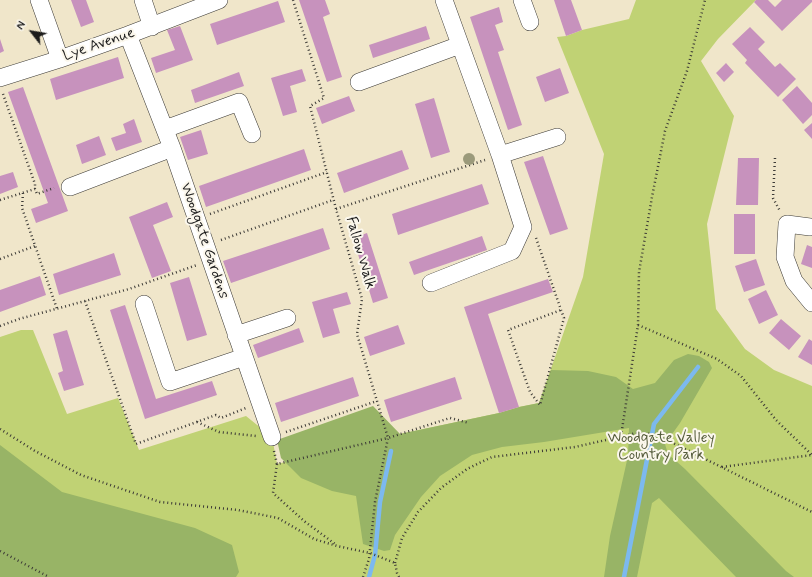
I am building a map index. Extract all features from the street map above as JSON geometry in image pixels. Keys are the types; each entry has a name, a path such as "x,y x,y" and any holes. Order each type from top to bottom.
{"street":[{"path":"40,0 60,59"},
{"name":"Lye Avenue","path":"143,0 152,26"},
{"name":"Lye Avenue","path":"1,84 60,59 219,0"},
{"path":"522,0 530,22"},
{"path":"431,283 512,251 523,227 500,155 460,45 447,1"},
{"name":"Woodgate Gardens","path":"128,35 172,148 272,437"},
{"path":"359,82 460,45"},
{"path":"165,129 239,102 252,134"},
{"path":"500,155 557,137"},
{"path":"70,187 172,148"},
{"path":"810,227 787,224 785,257 794,281 812,303"},
{"path":"144,304 170,382 244,357"},
{"path":"236,334 287,318"}],"path":[{"name":"Fallow Walk","path":"293,0 324,98 310,106 336,209 362,299 357,334 388,438"},
{"path":"621,436 638,325 639,272 652,197 665,132 687,71 705,0"},
{"path":"1,84 35,184 37,194 60,186 70,187"},
{"path":"336,209 500,155"},
{"path":"775,158 773,198 787,224"},
{"path":"197,219 327,172"},
{"path":"0,200 35,189"},
{"path":"23,193 22,208 57,309"},
{"path":"0,326 129,289 208,253 334,200"},
{"path":"523,227 534,231 564,318 540,405 530,392 508,330 561,310"},
{"path":"0,259 35,246"},
{"path":"84,301 136,444 216,415 221,418 260,404"},
{"path":"638,325 717,359 741,376 776,420 812,455"},
{"path":"196,422 219,432 272,437 377,401"},
{"path":"276,464 388,438 450,418 469,423"},
{"path":"0,429 35,451 81,475 160,502 238,510 278,518 314,539 337,546 370,553 395,563"},
{"path":"399,577 396,573 395,563 402,538 418,512 441,488 467,469 492,457 575,447 637,433 652,434 671,442 812,512"},
{"path":"272,437 276,464 273,493 304,521 337,546"},
{"path":"364,577 370,553 375,502 388,438"},
{"path":"721,467 812,455"},
{"path":"0,551 49,577"}],"green space":[{"name":"Woodgate Valley Country Park","path":"636,0 756,0 718,39 701,61 734,116 707,224 716,309 745,349 774,370 812,386 812,577 11,577 0,570 0,337 21,330 33,330 67,414 118,398 139,450 246,416 272,437 277,464 400,434 539,403 583,277 604,154 557,37 566,36 582,30 629,19"},
{"path":"688,354 699,356 709,362 712,368 680,423 665,444 668,454 685,469 786,571 794,577 736,577 659,498 652,503 637,577 604,577 610,536 628,456 629,428 544,442 502,447 472,455 440,476 421,497 395,535 390,550 384,551 363,544 356,496 332,491 301,478 281,458 277,440 373,406 400,434 539,403 551,370 588,371 616,377 633,389 655,383 674,360"},
{"path":"0,445 62,492 195,528 232,545 239,572 236,577 0,577"}],"building":[{"path":"71,0 86,0 94,22 81,27"},
{"path":"299,0 325,0 330,14 323,17 342,77 327,82"},
{"path":"554,0 571,0 582,30 566,36"},
{"path":"756,0 768,0 775,7 782,0 812,0 812,2 782,31 754,2"},
{"path":"278,1 285,22 217,45 210,24"},
{"path":"499,7 503,22 495,25 504,50 498,52 522,125 508,130 470,17"},
{"path":"180,26 193,60 156,73 151,58 175,50 167,30"},
{"path":"426,26 430,39 373,58 369,45"},
{"path":"750,27 765,42 758,49 775,67 780,63 796,79 778,97 745,63 747,60 732,44"},
{"path":"0,39 4,51 0,53"},
{"path":"118,57 124,78 56,100 50,79"},
{"path":"726,63 734,72 724,82 716,73"},
{"path":"560,68 569,93 545,102 536,77"},
{"path":"302,69 306,81 290,86 297,112 283,116 271,78"},
{"path":"239,72 244,86 195,103 191,90"},
{"path":"797,86 812,103 812,115 803,124 782,100"},
{"path":"23,87 68,211 36,223 31,209 48,203 8,92"},
{"path":"349,96 355,111 322,124 316,108"},
{"path":"434,98 450,152 431,158 415,104"},
{"path":"134,119 142,142 116,151 111,138 126,133 123,124"},
{"path":"812,123 812,139 804,130"},
{"path":"201,130 208,154 188,160 180,137"},
{"path":"99,136 106,155 82,164 76,145"},
{"path":"304,149 311,170 206,207 199,186"},
{"path":"402,150 409,169 344,193 337,173"},
{"path":"543,156 568,229 550,235 524,162"},
{"path":"738,158 759,158 758,205 736,205"},
{"path":"13,172 18,187 0,194 0,176"},
{"path":"482,184 489,204 398,235 392,214"},
{"path":"167,202 173,217 153,225 171,271 152,278 129,217"},
{"path":"734,214 755,214 755,254 734,254"},
{"path":"323,228 330,249 231,283 223,261"},
{"path":"367,233 388,298 373,303 353,238"},
{"path":"482,236 487,250 414,275 409,262"},
{"path":"807,245 812,247 812,268 801,264"},
{"path":"114,253 121,275 59,295 53,274"},
{"path":"756,259 765,285 744,292 735,266"},
{"path":"40,276 46,295 0,312 0,290"},
{"path":"189,277 207,335 187,341 170,283"},
{"path":"548,279 553,292 488,314 519,407 499,413 464,307"},
{"path":"766,290 778,315 759,324 748,299"},
{"path":"347,292 351,304 333,309 340,333 323,338 312,302"},
{"path":"125,305 156,399 212,381 217,395 145,419 110,310"},
{"path":"781,319 801,336 789,350 769,333"},
{"path":"398,325 405,344 370,356 364,337"},
{"path":"299,328 304,342 258,358 253,345"},
{"path":"67,330 84,385 64,391 58,373 63,371 53,334"},
{"path":"809,339 812,341 812,365 798,357"},
{"path":"353,377 359,396 281,422 275,403"},
{"path":"455,377 462,399 391,422 384,400"}],"waterway":[{"path":"624,577 654,424 698,367"},
{"path":"369,577 375,555 380,502 391,451"}]}
